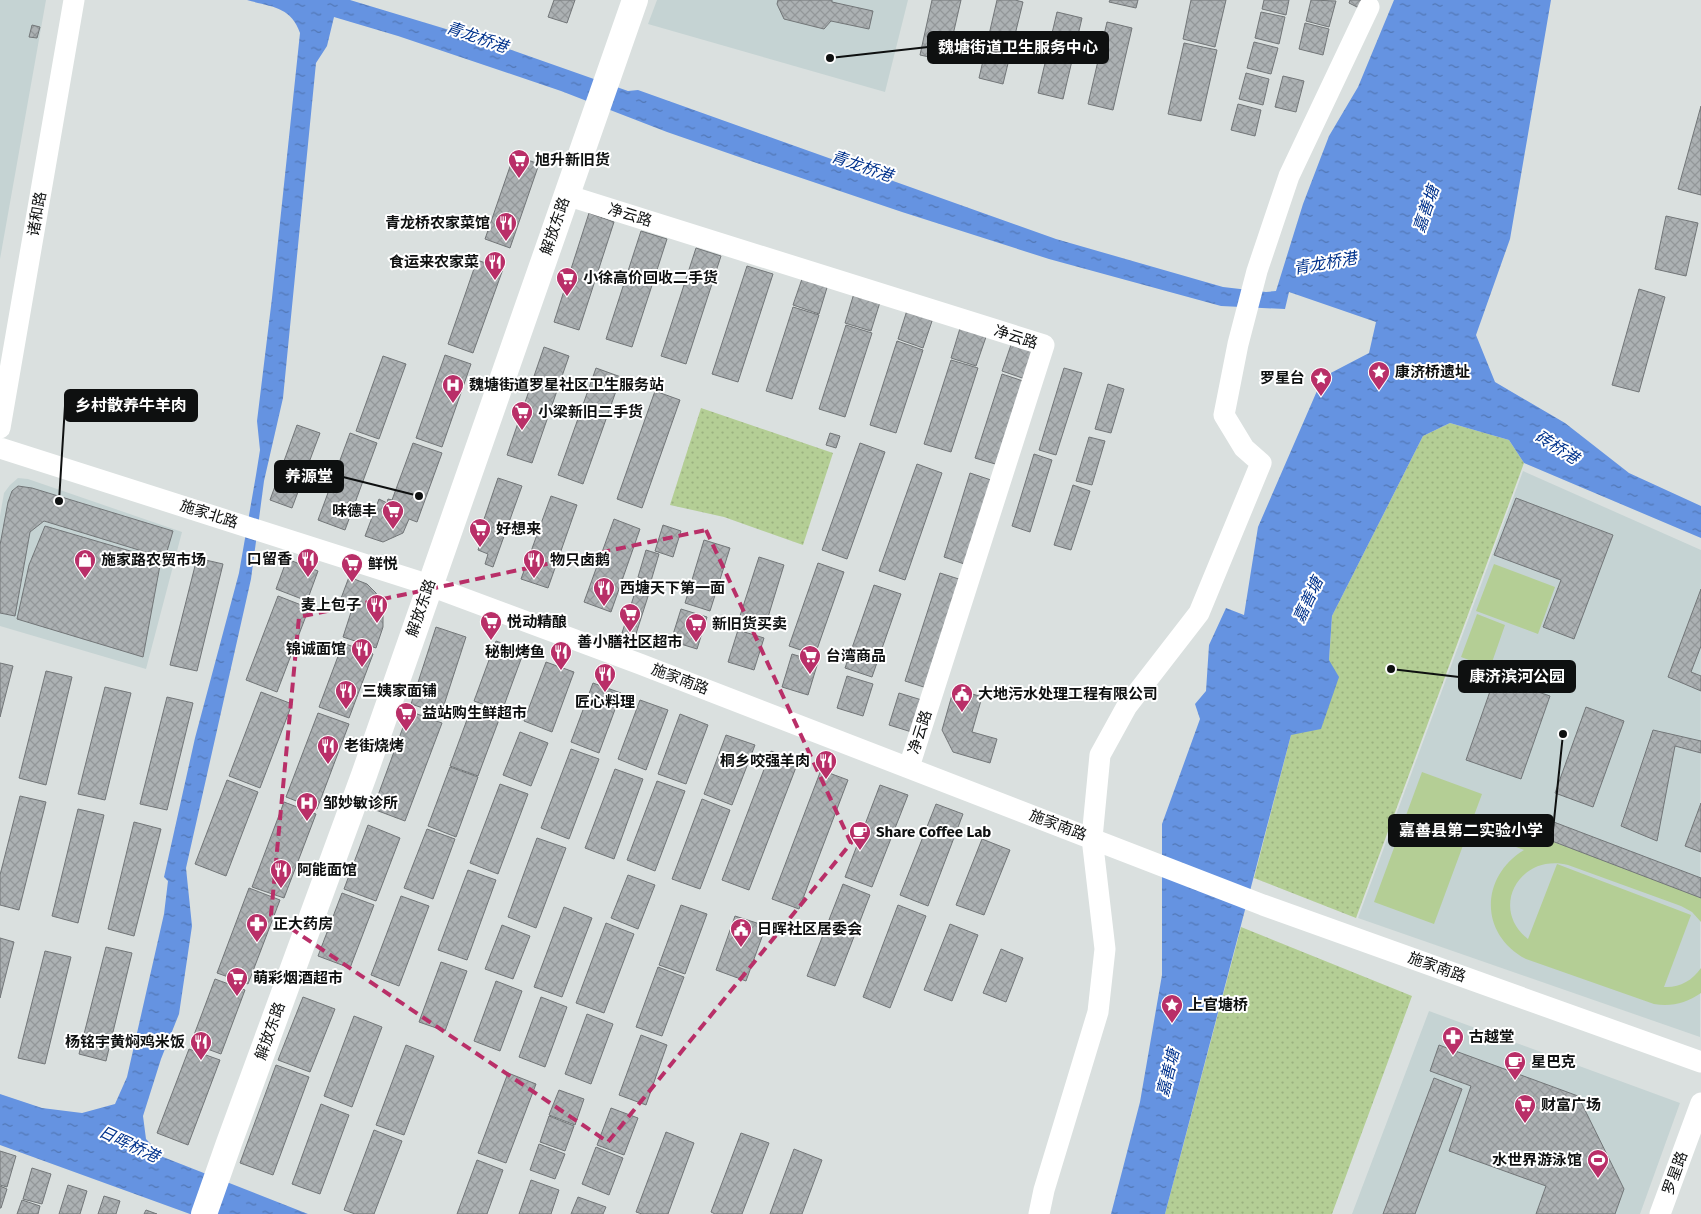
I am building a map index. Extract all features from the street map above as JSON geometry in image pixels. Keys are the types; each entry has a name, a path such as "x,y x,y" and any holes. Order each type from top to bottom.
{"main road":[{"name":"解放东路","path":"423,583 606,59 620,0"},
{"name":"解放东路","path":"606,59 635,0"},
{"name":"解放东路","path":"192,1214 223,1141 356,756 502,382 566,195 585,118"},
{"name":"解放东路","path":"204,1214 223,1141"}],"street":[{"name":"诸和路","path":"0,428 74,0"},
{"path":"1039,1214 1044,1190 1098,1012 1105,949 1092,838 1100,755 1127,706 1199,612 1261,463 1244,448 1224,414 1238,344 1257,271 1289,176 1369,7"},
{"name":"净云路","path":"566,195 1044,345 909,767"},
{"name":"施家北路","path":"0,448 423,583"},
{"name":"施家南路","path":"423,583 909,767 1263,905 1701,1062"},
{"name":"罗星路","path":"1660,1214 1701,1103"}],"highlighted area":[{"path":"706,530 851,843 608,1142 271,915 299,617"}],"shaded area":[{"path":"0,0 46,0 0,259"},
{"path":"657,0 908,0 885,92 648,24"},
{"path":"1523,471 1701,550 1700,1037 1358,918"},
{"name":"施家路农贸市场","path":"18,478 28,479 182,532 146,669 0,626 0,516 4,493"},
{"name":"财富广场","path":"1429,1011 1680,1103 1640,1214 1352,1214"}],"green space":[{"path":"701,408 833,453 803,545 724,517 670,505"},
{"path":"1450,423 1509,440 1524,463 1356,918 1254,878 1291,735 1329,660 1332,616 1423,436"},
{"path":"1494,564 1555,587 1538,634 1476,611"},
{"path":"1477,614 1505,625 1490,668 1461,657"},
{"path":"1422,772 1482,794 1434,924 1374,902"},
{"path":"1500,823 1701,894 1701,922 1692,912 1681,906 1568,865 1557,864 1691,915 1664,987 1685,983 1694,977 1701,968 1701,993 1679,1003 1667,1005 1654,1004 1526,959 1511,948 1500,935 1493,921 1491,905 1493,890 1499,875 1510,861 1524,850 1495,839","holes":["1557,864 1528,939 1517,927 1511,913 1511,899 1515,886 1524,875 1536,867"]},
{"path":"1241,927 1412,996 1332,1214 1165,1214"}],"water":[{"path":"247,0 350,0 489,42 628,91 638,90 1056,239 1223,287 1266,292 1276,291 1303,204 1329,136 1358,87 1394,0 1551,0 1510,239 1476,335 1495,382 1565,423 1629,473 1701,506 1701,538 1524,463 1509,440 1450,423 1423,436 1332,616 1329,660 1339,677 1321,729 1291,735 1165,1214 1111,1214 1140,1102 1162,975 1162,824 1200,719 1195,704 1206,691 1209,645 1226,608 1244,615 1258,527 1323,377 1369,353 1376,322 1289,292 1285,309 1221,306 1049,259 742,158 667,132 561,91 398,36 334,17 327,46 316,63 283,398 264,481 251,579 186,868 192,926 179,1014 161,1059 143,1116 146,1139 163,1157 308,1214 190,1214 0,1145 0,1094 42,1108 82,1113 115,1104 127,1077 164,914 168,881 164,877 195,738 239,573 260,450 257,421 300,33 296,24 286,13 272,6"}],"building":[{"path":"554,0 575,0 567,23 548,17"},
{"path":"778,0 832,0 832,2 873,11 869,29 831,21 824,29 784,19 777,4"},
{"path":"932,0 961,0 947,61 920,55"},
{"path":"997,0 1023,2 1003,84 979,78"},
{"path":"1110,0 1138,0 1136,8 1109,2"},
{"path":"1191,0 1226,0 1215,47 1183,39"},
{"path":"1264,0 1289,0 1286,15 1262,9"},
{"path":"1311,0 1336,1 1329,27 1306,21"},
{"path":"1350,0 1363,0 1359,8 1349,3"},
{"path":"1057,12 1082,18 1063,99 1038,93"},
{"path":"1261,12 1285,17 1279,44 1255,38"},
{"path":"1107,22 1132,28 1113,110 1088,104"},
{"path":"1305,23 1329,29 1323,55 1299,49"},
{"path":"32,25 40,27 37,38 29,37"},
{"path":"1254,42 1278,48 1271,74 1247,68"},
{"path":"1184,43 1217,50 1201,121 1168,114"},
{"path":"1246,73 1269,79 1263,105 1239,99"},
{"path":"1283,76 1304,81 1296,112 1275,107"},
{"path":"1238,104 1261,110 1255,136 1231,130"},
{"path":"1701,106 1701,195 1678,189"},
{"path":"514,155 539,164 510,248 485,239"},
{"path":"589,213 614,222 579,330 554,322"},
{"path":"1666,216 1698,223 1686,276 1655,269"},
{"path":"641,231 667,239 632,347 606,339"},
{"path":"696,248 721,256 686,364 661,356"},
{"path":"477,260 503,269 473,353 448,344"},
{"path":"747,266 773,274 738,382 712,374"},
{"path":"804,273 829,281 819,314 793,305"},
{"path":"1639,289 1665,297 1639,392 1612,385"},
{"path":"855,290 881,299 871,331 845,323"},
{"path":"793,307 819,315 792,399 766,391"},
{"path":"908,307 934,315 923,348 898,339"},
{"path":"846,325 872,333 845,417 819,409"},
{"path":"961,325 987,334 976,366 951,358"},
{"path":"1013,339 1039,348 1028,380 1002,371"},
{"path":"897,341 923,350 896,433 870,425"},
{"path":"544,347 569,356 532,463 507,455"},
{"path":"445,355 471,364 442,447 416,438"},
{"path":"383,356 406,364 379,439 356,431"},
{"path":"951,360 978,368 951,452 924,444"},
{"path":"596,368 621,377 583,484 558,475"},
{"path":"1064,368 1082,373 1056,455 1039,450"},
{"path":"1002,374 1029,383 1002,466 975,458"},
{"path":"1108,384 1124,389 1111,433 1095,429"},
{"path":"655,391 680,400 642,508 617,499"},
{"path":"297,425 320,433 292,508 270,500"},
{"path":"350,433 377,443 345,530 318,520"},
{"path":"830,433 840,436 836,448 826,445"},
{"path":"1089,437 1105,441 1092,485 1076,481"},
{"path":"413,443 442,453 417,522 409,519 403,533 383,542 365,536 379,499 387,503 388,499 392,500"},
{"path":"860,443 885,452 847,559 822,550"},
{"path":"1034,454 1052,460 1030,532 1012,526"},
{"path":"917,464 942,473 905,580 879,571"},
{"path":"970,473 997,482 970,566 944,557"},
{"path":"498,478 522,486 493,567 485,564 488,554 478,550 482,538 478,537"},
{"path":"1073,485 1090,491 1071,550 1054,545"},
{"path":"18,486 32,488 173,531 165,558 44,521 30,532 15,616 0,613 0,545 8,502 12,491"},
{"path":"551,496 577,505 548,588 521,579"},
{"path":"1516,498 1613,535 1574,639 1543,627 1561,580 1494,555"},
{"path":"614,519 640,529 611,612 584,602"},
{"path":"663,525 681,531 673,557 655,551"},
{"path":"45,526 161,560 143,657 17,619 29,565"},
{"path":"704,540 730,548 710,611 685,603"},
{"path":"646,550 659,554 651,581 638,577"},
{"path":"759,557 784,565 765,627 739,619"},
{"path":"197,558 223,564 197,671 170,665"},
{"path":"287,559 318,571 307,601 276,589"},
{"path":"818,563 844,572 815,655 789,646"},
{"path":"940,573 965,581 930,689 905,681"},
{"path":"349,577 367,584 376,593 383,609 383,627 376,648 343,637 353,606 340,601"},
{"path":"638,583 651,587 635,637 622,633"},
{"path":"874,585 901,594 872,677 845,668"},
{"path":"1701,589 1701,646 1691,672 1701,676 1701,691 1668,677"},
{"path":"278,596 309,608 277,692 246,680"},
{"path":"681,609 707,617 697,649 671,641"},
{"path":"436,627 466,637 441,714 411,704"},
{"path":"738,630 764,638 754,670 728,662"},
{"path":"496,641 524,651 502,711 474,701"},
{"path":"343,643 373,654 349,718 319,707"},
{"path":"792,654 818,662 808,695 782,687"},
{"path":"546,662 574,672 552,732 524,721"},
{"path":"0,663 13,666 0,717"},
{"path":"46,671 72,677 46,785 19,778"},
{"path":"847,676 873,684 863,716 837,708"},
{"path":"1495,677 1550,696 1521,779 1466,760"},
{"path":"593,683 621,693 599,753 571,742"},
{"path":"105,687 131,693 105,800 78,794"},
{"name":"大地污水处理工程有限公司","path":"954,688 982,697 972,732 997,739 990,763 953,752 942,730"},
{"path":"261,692 292,704 260,788 229,776"},
{"path":"899,693 925,701 915,733 889,725"},
{"path":"167,697 193,703 167,810 140,804"},
{"path":"640,700 668,710 646,770 618,759"},
{"path":"472,706 500,717 478,776 450,766"},
{"path":"1586,707 1624,721 1593,807 1555,793"},
{"path":"409,711 442,723 405,821 373,809"},
{"path":"318,713 349,724 317,809 286,797"},
{"path":"680,714 708,725 686,784 658,774"},
{"path":"1653,730 1701,741 1701,753 1675,746 1657,841 1621,826"},
{"path":"520,732 548,743 531,786 503,775"},
{"path":"726,735 755,745 732,805 704,794"},
{"path":"571,749 599,759 569,839 541,828"},
{"path":"771,751 798,762 749,890 722,880"},
{"path":"450,767 478,777 456,837 428,826"},
{"path":"615,769 643,779 614,859 585,848"},
{"path":"821,770 848,780 799,909 772,899"},
{"path":"227,780 258,792 226,876 195,864"},
{"path":"657,781 685,791 655,871 627,860"},
{"path":"500,784 528,794 498,874 470,863"},
{"path":"880,785 908,795 872,887 845,877"},
{"path":"20,796 46,802 19,910 0,905 0,875"},
{"path":"702,799 730,810 700,889 672,879"},
{"path":"284,802 316,814 284,898 252,887"},
{"path":"1701,803 1701,852 1685,846"},
{"path":"936,804 963,814 928,906 900,895"},
{"path":"78,809 104,815 78,923 52,916"},
{"path":"1538,816 1701,878 1701,898 1531,833"},
{"path":"134,822 161,829 134,936 108,929"},
{"path":"368,825 400,838 376,901 344,889"},
{"path":"427,829 455,839 433,899 404,888"},
{"path":"537,838 566,848 536,928 508,917"},
{"path":"982,839 1010,850 984,915 956,905"},
{"path":"468,870 496,880 467,960 438,950"},
{"path":"628,875 655,885 638,929 611,918"},
{"path":"843,884 870,895 835,986 807,976"},
{"path":"249,888 280,900 248,984 217,973"},
{"path":"342,893 374,905 350,968 318,956"},
{"path":"401,896 429,906 399,986 371,975"},
{"path":"681,905 707,914 685,974 659,965"},
{"path":"898,905 926,916 890,1008 863,997"},
{"path":"564,907 592,918 562,997 534,987"},
{"name":"日晖社区居委会","path":"735,916 766,926 746,981 716,970"},
{"path":"606,923 634,934 604,1013 576,1003"},
{"path":"950,924 978,935 952,1001 924,990"},
{"path":"502,925 530,936 513,979 485,969"},
{"path":"0,938 14,942 0,998"},
{"path":"106,947 132,953 106,1061 79,1054"},
{"path":"1001,949 1023,958 1006,1002 983,993"},
{"path":"45,951 71,957 45,1064 18,1058"},
{"path":"441,962 467,971 445,1031 419,1022"},
{"path":"658,967 684,977 662,1036 636,1027"},
{"path":"215,979 245,990 221,1054 191,1043"},
{"path":"496,981 522,991 500,1051 474,1041"},
{"path":"303,997 335,1009 310,1072 278,1060"},
{"path":"541,997 567,1007 545,1067 519,1057"},
{"path":"587,1014 613,1024 591,1084 565,1074"},
{"path":"354,1016 382,1027 352,1107 324,1096"},
{"path":"641,1035 667,1045 646,1105 619,1095"},
{"path":"406,1045 434,1056 404,1135 376,1125"},
{"name":"财富广场","path":"1439,1045 1578,1096 1624,1189 1615,1214 1536,1214 1546,1186 1449,1151 1471,1086 1430,1071"},
{"path":"189,1049 220,1060 188,1145 157,1133"},
{"path":"276,1065 309,1077 273,1175 240,1163"},
{"path":"508,1073 536,1084 506,1163 478,1153"},
{"path":"1434,1078 1462,1089 1415,1214 1383,1214"},
{"path":"559,1090 584,1099 575,1125 549,1115"},
{"path":"321,1104 349,1115 320,1194 292,1184"},
{"path":"611,1108 638,1118 624,1155 597,1145"},
{"path":"549,1116 574,1126 565,1151 540,1142"},
{"path":"374,1130 402,1141 374,1214 355,1214 344,1210"},
{"path":"666,1132 694,1143 668,1214 642,1214 636,1212"},
{"path":"741,1133 769,1143 742,1214 715,1214 711,1212"},
{"path":"539,1144 565,1154 555,1179 530,1170"},
{"path":"596,1147 623,1158 609,1195 582,1184"},
{"path":"794,1149 822,1160 802,1214 770,1214"},
{"path":"0,1151 16,1156 7,1187 0,1185"},
{"path":"477,1160 503,1170 487,1214 457,1214"},
{"path":"32,1168 51,1174 42,1204 23,1199"},
{"path":"531,1180 559,1190 551,1214 519,1214"},
{"path":"68,1185 87,1191 80,1214 59,1214"},
{"path":"0,1186 7,1189 1,1208 0,1208"},
{"path":"104,1196 120,1201 116,1214 98,1214"},
{"path":"578,1197 606,1207 603,1214 571,1214"},
{"path":"22,1200 40,1206 38,1214 17,1214"},
{"path":"146,1210 157,1214 144,1214"}],"place":[{"name":"魏塘街道卫生服务中心","path":"830,58"},
{"name":"旭升新旧货","path":"519,179"},
{"name":"青龙桥农家菜馆","path":"506,242"},
{"name":"食运来农家菜","path":"495,281"},
{"name":"小徐高价回收二手货","path":"567,297"},
{"name":"康济桥遗址","path":"1379,391"},
{"name":"罗星台","path":"1321,397"},
{"name":"魏塘街道罗星社区卫生服务站","path":"453,404"},
{"name":"小梁新旧二手货","path":"522,431"},
{"name":"养源堂","path":"419,496"},
{"name":"乡村散养牛羊肉","path":"59,501"},
{"name":"味德丰","path":"393,530"},
{"name":"好想来","path":"480,548"},
{"name":"口留香","path":"308,578"},
{"name":"施家路农贸市场","path":"85,579"},
{"name":"物只卤鹅","path":"534,579"},
{"name":"鲜悦","path":"352,583"},
{"name":"西塘天下第一面","path":"604,607"},
{"name":"麦上包子","path":"377,624"},
{"name":"善小膳社区超市","path":"630,633"},
{"name":"悦动精酿","path":"491,641"},
{"name":"新旧货买卖","path":"696,643"},
{"name":"锦诚面馆","path":"362,668"},
{"name":"康济滨河公园","path":"1391,669"},
{"name":"秘制烤鱼","path":"561,671"},
{"name":"台湾商品","path":"810,675"},
{"name":"匠心料理","path":"605,693"},
{"name":"三姨家面铺","path":"346,710"},
{"name":"大地污水处理工程有限公司","path":"962,713"},
{"name":"益站购生鲜超市","path":"406,732"},
{"name":"嘉善县第二实验小学","path":"1563,734"},
{"name":"老街烧烤","path":"328,765"},
{"name":"桐乡咬强羊肉","path":"826,780"},
{"name":"邹妙敏诊所","path":"307,822"},
{"name":"Share Coffee Lab","path":"860,851"},
{"name":"阿能面馆","path":"281,889"},
{"name":"正大药房","path":"257,943"},
{"name":"日晖社区居委会","path":"741,948"},
{"name":"萌彩烟酒超市","path":"237,997"},
{"name":"上官塘桥","path":"1172,1024"},
{"name":"古越堂","path":"1453,1056"},
{"name":"杨铭宇黄焖鸡米饭","path":"201,1061"},
{"name":"星巴克","path":"1515,1081"},
{"name":"财富广场","path":"1525,1124"},
{"name":"水世界游泳馆","path":"1598,1179"}],"water label":[{"name":"青龙桥港","path":"477,37"},
{"name":"青龙桥港","path":"862,166"},
{"name":"嘉善塘","path":"1426,209"},
{"name":"青龙桥港","path":"1325,263"},
{"name":"砖桥港","path":"1557,447"},
{"name":"嘉善塘","path":"1308,600"},
{"name":"嘉善塘","path":"1168,1073"},
{"name":"日晖桥港","path":"129,1144"}]}
